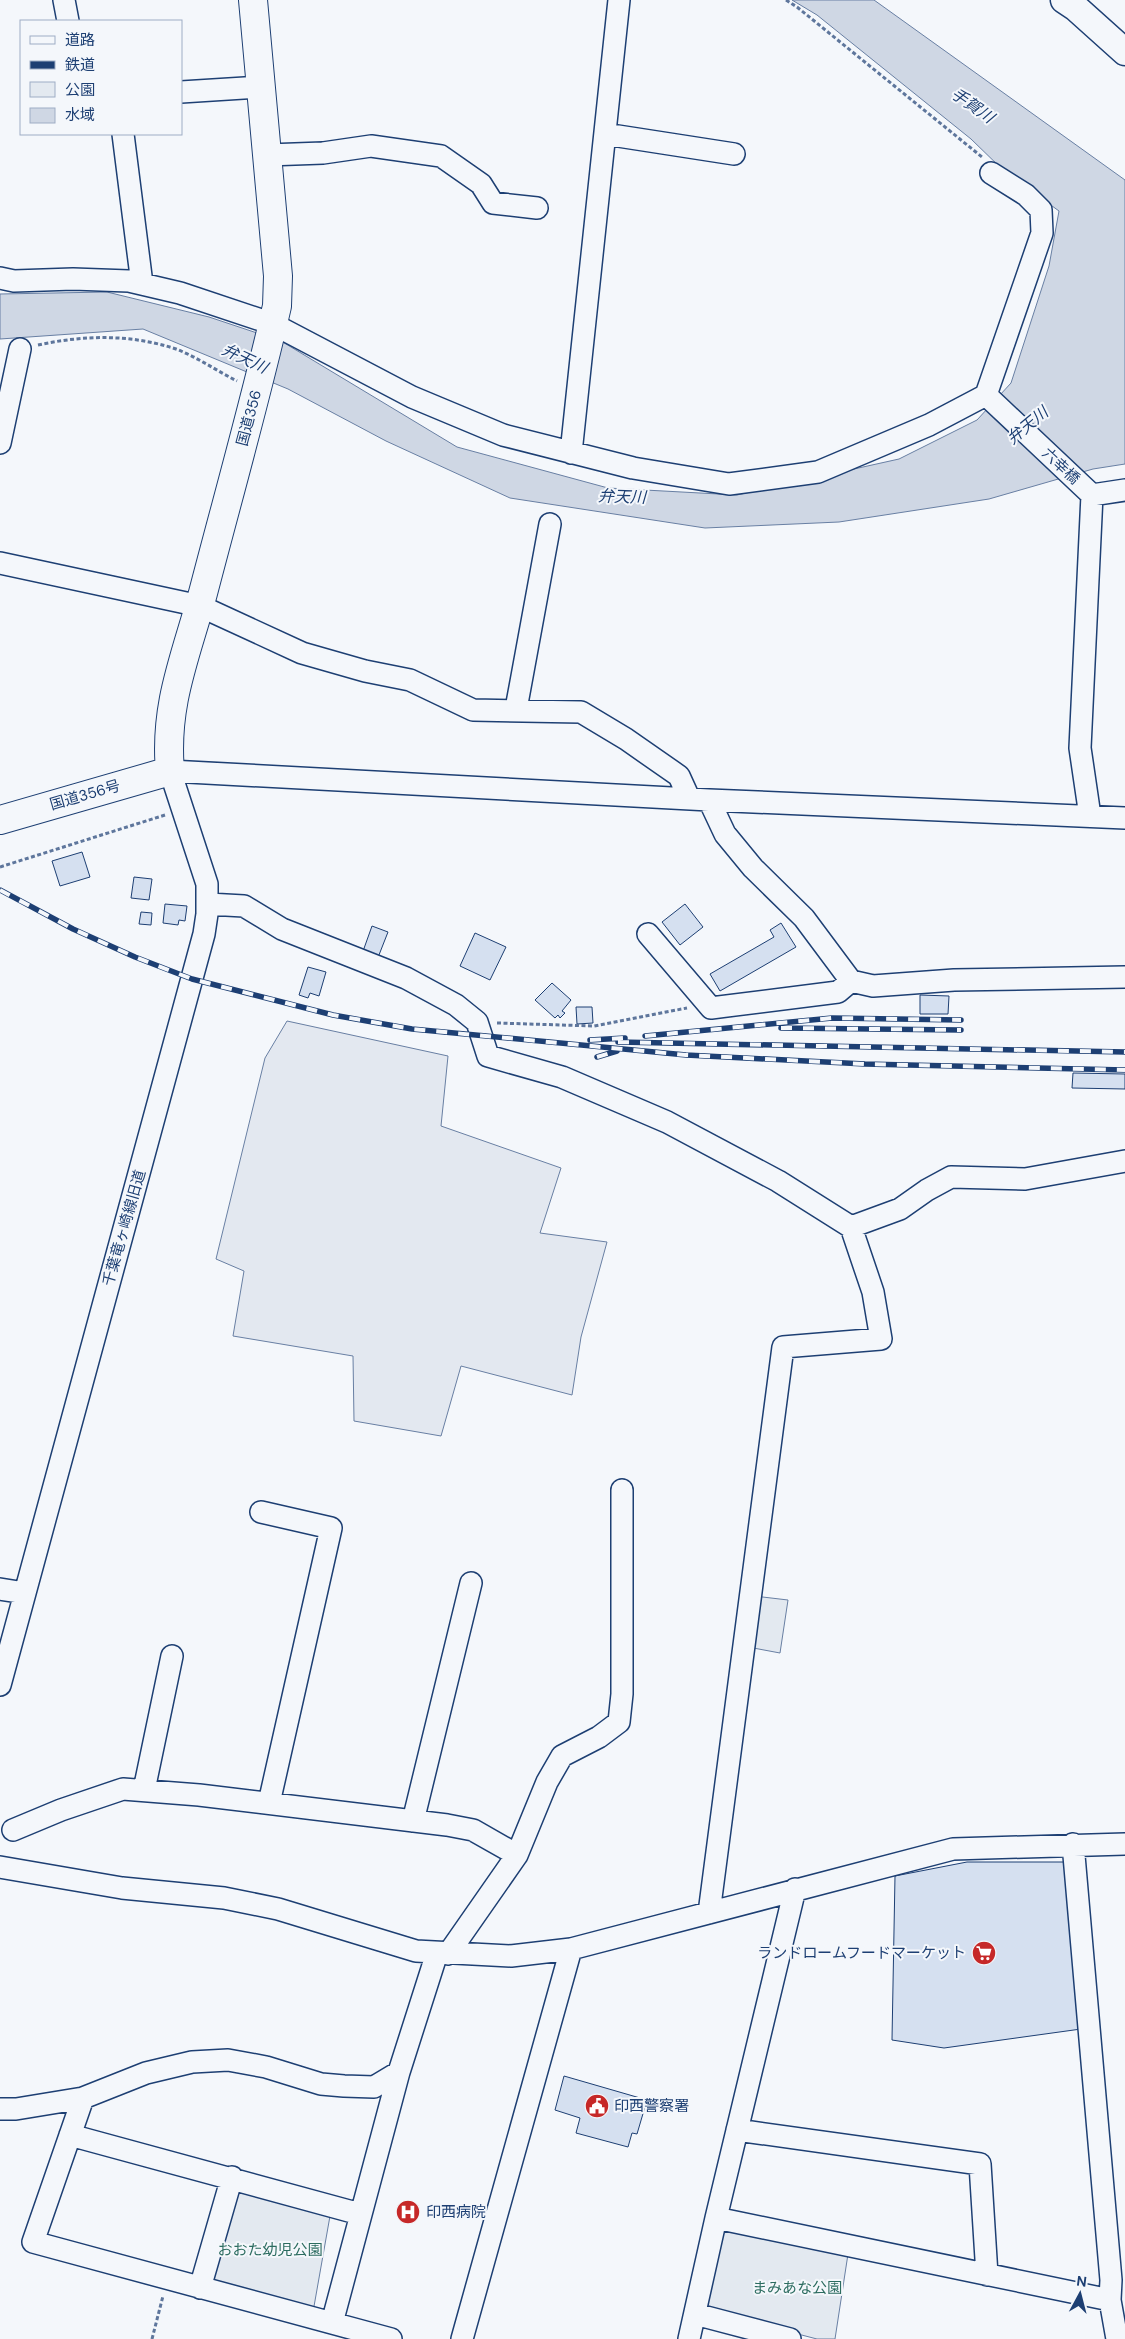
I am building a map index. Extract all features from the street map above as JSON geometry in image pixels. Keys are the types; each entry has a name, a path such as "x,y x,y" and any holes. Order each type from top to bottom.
{"highway":[{"name":"国道356","path":"170,771 168,724 172,701 200,606 272,328 279,292 253,0"},
{"name":"国道356号","path":"0,820 170,771"}],"main road":[{"path":"1064,0 1090,20 1125,52"}],"street":[{"path":"64,0 68,20"},
{"path":"571,453 620,0"},
{"path":"182,92 261,87"},
{"path":"605,134 734,154"},
{"path":"123,135 142,284"},
{"path":"267,155 323,153 371,146 441,156 481,184 493,203 537,208"},
{"path":"0,278 14,281 73,279 129,281 180,293 272,328 412,397 503,435 633,468 729,484 818,472 929,425 986,395 1042,233 1041,210 1026,194 992,174"},
{"path":"0,443 20,349"},
{"name":"六幸橋","path":"986,395 1092,495"},
{"path":"1090,816 1080,748 1092,495 1125,490"},
{"path":"516,710 550,524"},
{"path":"0,563 200,606 302,653 365,671 410,680 473,710 581,712 626,739 679,776 753,868 804,918 851,981 873,986 954,980 1125,977"},
{"path":"170,771 699,799 1125,818"},
{"name":"千葉竜ヶ崎線旧道","path":"0,1685 204,934 208,904 205,876 170,771"},
{"path":"208,904 244,906 282,929 406,978 456,1005 477,1022 488,1056 562,1077 667,1122 778,1181 851,1227 873,1292 881,1339 783,1347 709,1913"},
{"path":"648,934 711,1008 838,992 851,981"},
{"path":"851,1227 900,1209 927,1190 951,1177 1025,1178 1125,1162"},
{"path":"332,2323 399,2072 443,1953 517,1855 547,1782 562,1756 599,1737 619,1722 622,1694 622,1490"},
{"path":"261,1512 331,1528 269,1803"},
{"path":"413,1821 470,1583"},
{"path":"0,1589 25,1593"},
{"path":"144,1790 172,1656"},
{"path":"13,1830 61,1810 123,1790 144,1790 269,1803 473,1830 517,1855"},
{"path":"1072,1844 1110,2270 1110,2300 1117,2339"},
{"path":"0,1867 122,1888 233,1899 278,1909 416,1951 511,1956 571,1949 953,1849 1072,1844 1125,1844"},
{"path":"689,2339 795,1889"},
{"path":"462,2339 571,1949"},
{"path":"0,2109 16,2109 83,2098 146,2073 192,2062 228,2060 266,2067 321,2084 344,2086 374,2087 399,2072"},
{"path":"83,2098 33,2242 391,2339"},
{"path":"737,2130 980,2164 987,2275"},
{"path":"70,2135 232,2177 360,2214"},
{"path":"200,2288 232,2177"},
{"path":"716,2218 1110,2300"},
{"path":"695,2314 790,2339"}],"path":[{"path":"786,0 981,155 992,174"},
{"path":"20,349 62,340 120,337 176,349 257,387"},
{"path":"0,867 183,810"},
{"path":"477,1022 594,1026 707,1004"},
{"path":"152,2339 168,2279"}],"green space":[{"path":"754,1596 788,1600 780,1653 748,1647"},
{"name":"おおた幼児公園","path":"237,2189 330,2216 313,2312 208,2284"},
{"name":"まみあな公園","path":"720,2227 848,2254 835,2339 817,2339 698,2308"}],"shaded area":[{"path":"287,1021 448,1056 441,1126 561,1168 540,1233 607,1242 581,1337 572,1395 461,1366 441,1436 354,1421 353,1356 233,1336 244,1271 216,1259 265,1058"}],"water":[{"path":"792,0 874,0 1125,180 1125,464 1093,469 989,499 839,522 705,528 510,498 386,441 288,389 143,329 0,339 0,294 107,292 209,317 281,341 457,447 608,488 737,495 899,459 977,420 1011,383 1049,266 1059,211 1004,171 971,139 817,15"}],"building":[{"path":"82,852 90,877 60,886 52,861"},
{"path":"134,877 152,879 149,900 131,898"},
{"path":"165,904 187,906 185,921 179,920 178,925 163,923"},
{"path":"685,904 703,927 680,945 662,922"},
{"path":"141,912 152,913 151,925 139,924"},
{"path":"781,923 796,947 720,991 710,974 774,937 770,930"},
{"path":"372,926 388,932 377,960 362,954"},
{"path":"475,933 506,947 490,980 460,966"},
{"path":"308,967 326,972 319,996 310,993 308,998 299,995"},
{"path":"552,983 571,1000 562,1011 565,1013 560,1018 558,1015 555,1018 535,1000"},
{"path":"920,995 949,996 948,1014 920,1014"},
{"path":"576,1007 592,1007 593,1023 577,1024"},
{"path":"1073,1073 1125,1074 1125,1089 1072,1088"},
{"name":"ランドロームフードマーケット","path":"967,1862 1068,1862 1081,2029 944,2048 892,2040 895,1876"},
{"path":"564,2076 647,2100 637,2134 632,2133 628,2147 576,2133 580,2118 555,2110"}],"railway":[{"path":"0,890 73,929 135,957 192,979 333,1015 412,1029 686,1055 865,1064 1125,1070"},
{"path":"645,1036 832,1018 961,1020"},
{"path":"781,1028 961,1030"},
{"path":"590,1040 625,1038"},
{"path":"618,1042 1125,1052"},
{"path":"597,1057 617,1051"}],"place":[{"name":"ランドロームフードマーケット","path":"984,1953"},
{"name":"印西警察署","path":"597,2106"},
{"name":"印西病院","path":"408,2212"}],"water label":[{"name":"手賀川","path":"973,105"},
{"name":"弁天川","path":"245,358"},
{"name":"弁天川","path":"1027,425"},
{"name":"弁天川","path":"622,496"}]}
